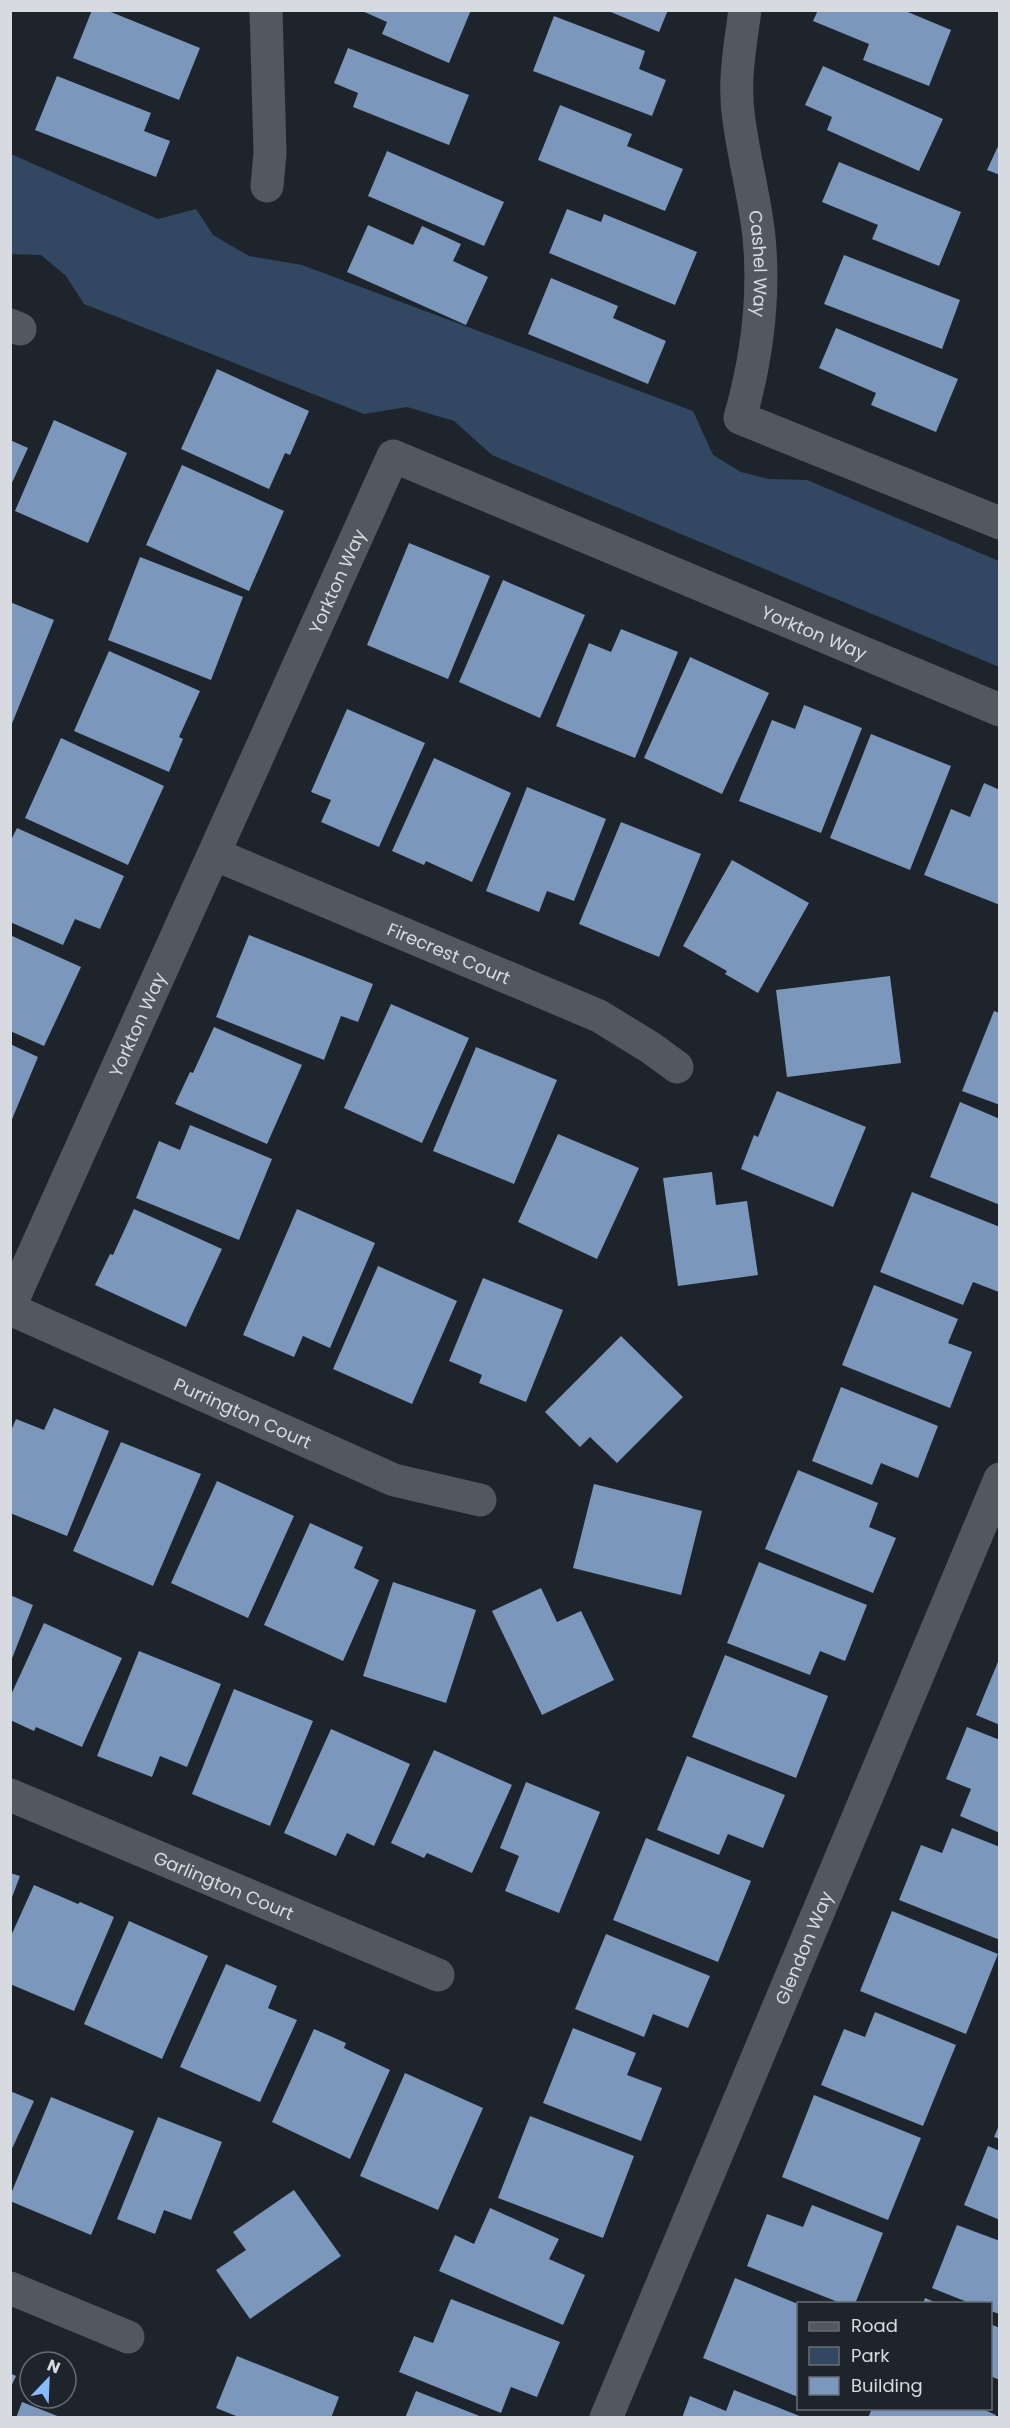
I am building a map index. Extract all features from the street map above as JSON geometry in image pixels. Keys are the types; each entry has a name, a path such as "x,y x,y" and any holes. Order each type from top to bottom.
{"street":[{"path":"266,10 270,153 267,186"},
{"name":"Cashel Way","path":"745,10 737,65 738,117 759,237 761,313 753,373 740,418 999,523"},
{"name":"Yorkton Way","path":"10,1308 393,456 999,710"},
{"name":"Firecrest Court","path":"214,854 599,1016 651,1048 676,1067"},
{"name":"Purrington Court","path":"10,1308 394,1480 480,1500"},
{"name":"Glendon Way","path":"606,2418 999,1479"},
{"name":"Garlington Court","path":"10,1795 438,1975"},
{"path":"10,2288 128,2337"}],"green space":[{"path":"11,154 158,219 196,209 213,235 249,256 302,265 693,411 713,455 741,472 769,479 807,480 999,561 999,667 492,455 454,421 407,407 364,414 84,304 66,276 41,255 11,254"}],"building":[{"path":"92,10 106,10 200,48 179,100 73,58"},
{"path":"360,10 471,10 449,63 382,34 387,22"},
{"path":"606,10 668,10 659,32"},
{"path":"818,10 903,10 951,30 929,86 863,60 869,44 813,21"},
{"path":"554,16 645,51 639,69 666,80 652,116 533,71"},
{"path":"348,48 469,95 449,145 353,107 358,93 334,83"},
{"path":"823,66 943,119 919,171 827,130 832,117 805,105"},
{"path":"57,76 151,113 144,131 170,141 156,177 35,130"},
{"path":"560,105 632,134 627,146 683,169 665,211 538,160"},
{"path":"1000,142 1000,175 987,170"},
{"path":"387,151 504,202 484,246 368,196"},
{"path":"839,162 961,212 939,266 872,239 878,225 822,202"},
{"path":"567,209 601,222 604,214 697,252 675,305 549,253"},
{"path":"368,225 413,245 422,226 461,244 453,261 488,277 466,325 347,272"},
{"path":"844,255 960,300 942,349 824,304"},
{"path":"551,278 618,306 613,318 666,341 648,384 528,334"},
{"path":"836,328 958,379 936,432 871,405 876,393 819,368"},
{"path":"217,369 309,411 290,455 285,453 269,489 181,449"},
{"path":"54,420 127,453 88,543 15,511"},
{"path":"10,440 28,448 10,487"},
{"path":"182,465 284,511 249,591 146,545"},
{"path":"409,543 490,576 448,679 367,645"},
{"path":"140,557 243,597 211,680 108,640"},
{"path":"503,580 585,615 540,718 459,682"},
{"path":"10,602 54,620 11,726 10,726"},
{"path":"621,629 678,652 635,758 556,726 589,643 611,652"},
{"path":"109,651 200,691 179,737 183,739 169,772 74,731"},
{"path":"690,657 769,693 722,794 644,758"},
{"path":"804,705 862,728 821,833 739,801 772,720 795,729"},
{"path":"347,709 425,743 379,847 321,822 331,800 311,792"},
{"path":"871,734 951,766 910,870 830,838"},
{"path":"61,738 164,786 128,865 25,818"},
{"path":"434,758 511,793 472,882 426,861 424,865 392,851"},
{"path":"984,783 1000,790 1000,905 924,875 951,809 970,817"},
{"path":"527,787 606,819 574,901 547,891 539,912 486,891"},
{"path":"621,822 701,854 659,957 579,924"},
{"path":"17,828 124,876 100,929 75,919 63,945 10,922 10,842"},
{"path":"732,860 809,903 758,993 725,974 727,971 683,946"},
{"path":"10,935 81,967 44,1046 10,1031"},
{"path":"249,935 373,984 358,1022 341,1016 324,1060 216,1017"},
{"path":"890,976 901,1063 787,1077 776,990"},
{"path":"391,1004 469,1038 422,1143 344,1108"},
{"path":"994,1011 1000,1013 1000,1105 962,1091"},
{"path":"214,1027 302,1065 267,1144 175,1104 190,1072 193,1073"},
{"path":"10,1044 38,1057 10,1124"},
{"path":"476,1047 557,1080 514,1184 433,1151"},
{"path":"777,1091 866,1127 833,1207 741,1169 754,1135 758,1137"},
{"path":"960,1102 1000,1119 1000,1205 930,1177"},
{"path":"190,1125 272,1159 239,1240 136,1198 159,1141 180,1150"},
{"path":"558,1134 639,1168 597,1259 518,1222"},
{"path":"712,1172 716,1205 747,1201 758,1275 678,1286 663,1178"},
{"path":"912,1192 1000,1227 999,1292 973,1282 963,1305 880,1272"},
{"path":"134,1209 222,1249 186,1327 95,1285 110,1254 113,1255"},
{"path":"297,1209 375,1243 330,1348 303,1336 294,1357 243,1335"},
{"path":"378,1266 457,1301 412,1404 333,1369"},
{"path":"483,1278 563,1310 526,1402 479,1383 482,1375 449,1361"},
{"path":"874,1285 958,1319 948,1343 972,1352 950,1408 842,1365"},
{"path":"621,1336 683,1397 617,1463 590,1437 580,1447 545,1412"},
{"path":"841,1387 938,1426 918,1478 881,1463 872,1485 812,1461"},
{"path":"54,1408 109,1431 67,1536 10,1513 10,1433 16,1419 44,1430"},
{"path":"121,1442 201,1474 153,1586 73,1551"},
{"path":"798,1470 878,1503 869,1527 896,1538 873,1593 765,1549"},
{"path":"217,1481 294,1516 248,1618 171,1583"},
{"path":"594,1484 702,1511 681,1595 573,1568"},
{"path":"310,1523 363,1547 354,1568 379,1580 343,1661 264,1625"},
{"path":"759,1562 867,1605 845,1661 820,1651 810,1675 727,1643"},
{"path":"393,1582 476,1610 446,1703 363,1676"},
{"path":"541,1588 557,1622 581,1611 614,1680 542,1715 492,1611"},
{"path":"10,1595 33,1605 11,1661 10,1661"},
{"path":"44,1623 122,1658 82,1747 36,1727 34,1731 10,1720 10,1697"},
{"path":"139,1651 221,1684 187,1767 160,1756 152,1777 97,1756"},
{"path":"725,1655 828,1696 796,1778 692,1737"},
{"path":"1000,1657 1000,1725 976,1715"},
{"path":"234,1689 313,1721 270,1826 192,1794"},
{"path":"967,1727 1000,1740 1000,1833 960,1816 971,1789 946,1779"},
{"path":"331,1729 410,1764 374,1846 347,1833 336,1856 284,1833"},
{"path":"434,1750 512,1785 472,1873 427,1853 424,1858 391,1843"},
{"path":"687,1756 785,1795 763,1848 728,1834 719,1855 657,1830"},
{"path":"526,1782 600,1812 559,1913 505,1891 519,1856 500,1848"},
{"path":"952,1828 1000,1847 1000,1940 899,1900 921,1845 942,1853"},
{"path":"646,1838 751,1881 718,1962 613,1920"},
{"path":"10,1873 20,1876 11,1900 10,1900"},
{"path":"34,1885 114,1917 74,2011 10,1984 10,1938"},
{"path":"892,1911 998,1954 966,2034 860,1991"},
{"path":"129,1921 208,1956 162,2059 84,2024"},
{"path":"606,1934 710,1976 688,2028 653,2014 644,2037 575,2009"},
{"path":"226,1964 277,1986 268,2008 297,2020 260,2102 180,2067"},
{"path":"875,2012 956,2045 923,2126 821,2085 844,2029 865,2037"},
{"path":"573,2028 636,2053 627,2075 662,2088 641,2141 543,2103"},
{"path":"314,2029 346,2043 344,2048 390,2070 350,2159 272,2122"},
{"path":"405,2073 483,2108 438,2210 360,2176"},
{"path":"10,2091 34,2101 10,2153"},
{"path":"814,2095 921,2138 888,2220 782,2177"},
{"path":"51,2097 134,2131 91,2235 10,2201 10,2196"},
{"path":"530,2116 634,2156 603,2238 498,2198"},
{"path":"158,2117 222,2142 191,2220 164,2210 155,2234 117,2219"},
{"path":"1000,2123 1000,2139 994,2137"},
{"path":"988,2146 1000,2151 1000,2220 964,2205"},
{"path":"294,2190 341,2256 250,2319 216,2270 246,2250 233,2232"},
{"path":"812,2205 883,2233 856,2302 838,2302 747,2266 767,2214 803,2227"},
{"path":"490,2208 559,2239 549,2259 585,2275 563,2325 439,2271 455,2235 474,2244"},
{"path":"957,2225 1000,2241 1000,2314 992,2312 992,2302 967,2302 932,2288"},
{"path":"735,2278 797,2304 797,2397 703,2358"},
{"path":"451,2299 560,2342 537,2397 511,2387 501,2413 399,2372 414,2336 433,2343"},
{"path":"992,2325 1000,2328 1000,2380 992,2377"},
{"path":"237,2356 339,2397 331,2418 241,2418 216,2408"},
{"path":"10,2373 16,2376 10,2389"},
{"path":"734,2390 802,2418 682,2418 690,2396 726,2411"},
{"path":"416,2391 482,2417 482,2418 405,2418"},
{"path":"19,2410 42,2410 60,2417 60,2418 16,2418"},
{"path":"871,2410 985,2410 996,2415 994,2418 868,2418"}]}
